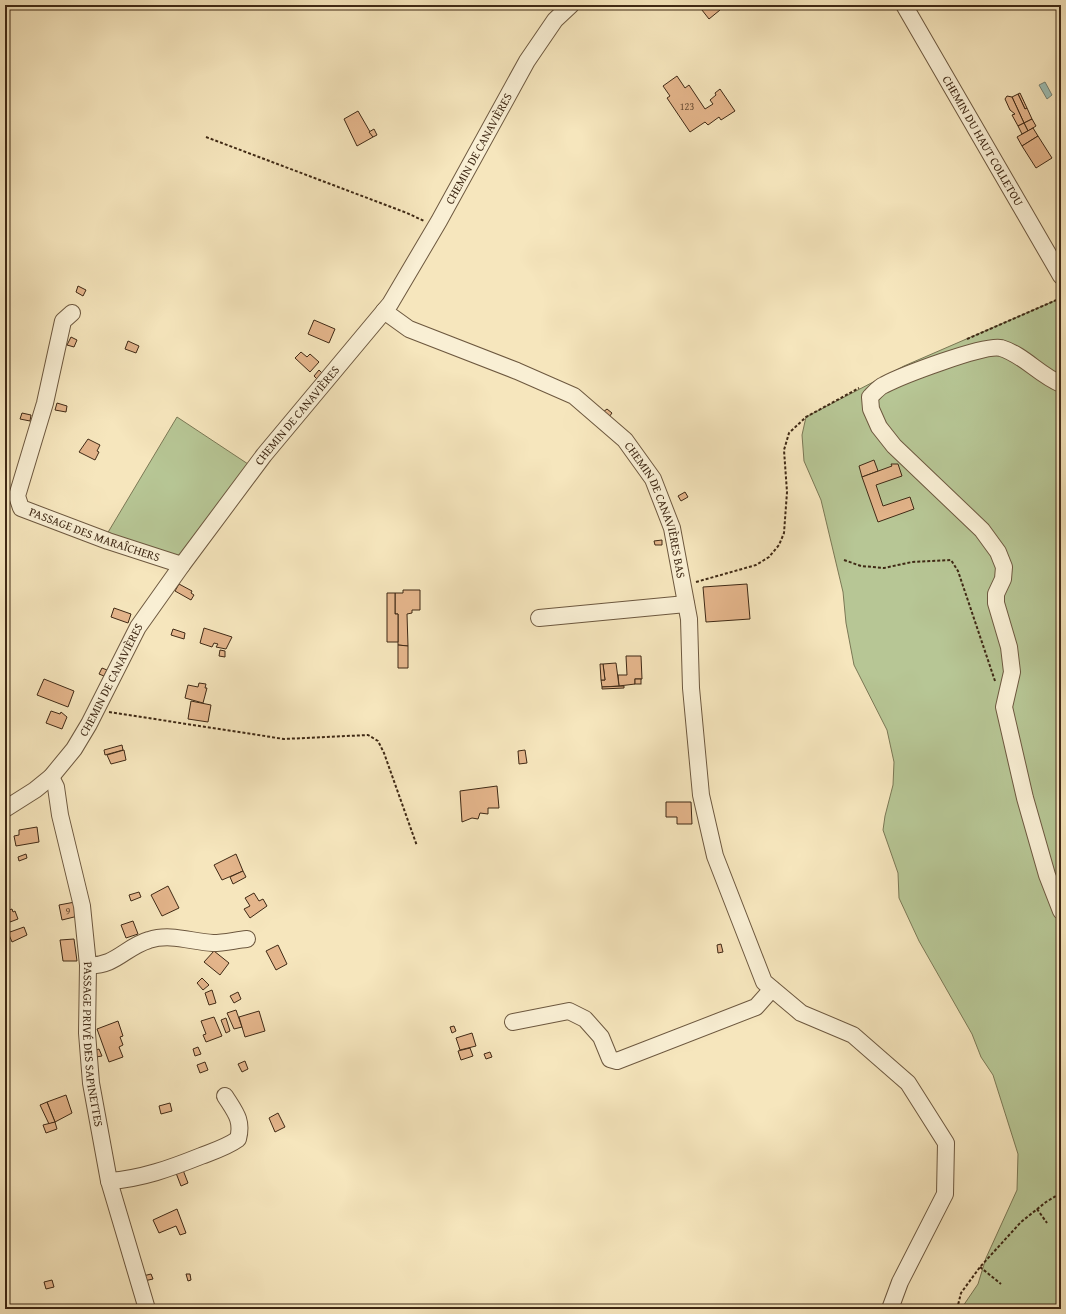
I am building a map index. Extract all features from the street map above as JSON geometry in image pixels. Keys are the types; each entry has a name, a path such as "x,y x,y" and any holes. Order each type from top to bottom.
{"street":[{"name":"CHEMIN DE CANAVIÈRES","path":"5,809 35,790 51,777 74,749 97,710 138,627 264,455 384,312 439,221 527,61 555,20 570,5"},
{"name":"CHEMIN DU HAUT COLLETOU","path":"904,5 1061,276"},
{"name":"CHEMIN DE CANAVIÈRES BAS","path":"384,312 409,329 517,370 574,396 625,440 653,479 672,528 689,619 691,688 701,795 715,856 764,982 801,1013 853,1035 908,1083 946,1143 945,1194 900,1282 890,1309"},
{"name":"PASSAGE DES MARAÎCHERS","path":"72,313 62,321 45,403 17,496 21,508 100,538 182,566"},
{"path":"1061,384 1051,380 1018,355 999,348 982,350 956,357 921,370 882,385 870,397 871,409 879,427 894,446 982,530 998,552 1004,567 1003,579 996,594 996,603 1009,647 1012,672 1004,707 1025,798 1047,875 1061,911"},
{"path":"539,618 686,604"},
{"name":"PASSAGE PRIVÉ DES SAPINETTES","path":"51,777 56,786 60,816 80,898 88,965 87,1033 91,1083 109,1181 147,1309"},
{"path":"88,965 106,964 137,944 150,939 168,937 214,943 247,939"},
{"path":"513,1022 569,1011 585,1020 601,1037 610,1059 617,1061 756,1007 772,989"},
{"path":"109,1181 141,1177 183,1163 230,1144 238,1139 241,1126 237,1115 225,1096"}],"path":[{"path":"206,137 407,213 427,222 439,221"},
{"path":"961,341 1061,298"},
{"path":"682,586 756,565 769,557 779,546 784,533 787,492 784,450 789,433 806,417 865,385"},
{"path":"844,560 861,566 884,568 912,562 951,560 958,571 996,684"},
{"path":"97,710 284,739 368,735 378,741 384,753 417,846"},
{"path":"957,1309 961,1294 980,1267 1021,1222 1037,1209 1061,1194"},
{"path":"1037,1209 1047,1223"},
{"path":"980,1267 1001,1284"}],"green space":[{"path":"1061,298 1061,1309 961,1309 978,1284 986,1258 1017,1190 1018,1154 993,1075 981,1057 972,1034 919,941 899,898 898,873 883,830 893,785 894,762 887,730 854,665 846,623 843,592 821,500 804,461 802,435 806,417 904,366"},
{"path":"177,417 248,464 178,558 107,534"}],"water":[{"path":"1045,82 1052,95 1047,99 1039,85"}],"building":[{"path":"698,5 716,5 720,10 709,19"},
{"path":"677,76 685,88 689,85 705,109 713,104 710,100 720,89 735,111 721,120 719,117 708,125 705,122 690,132 667,98 670,96 663,86"},
{"path":"1020,93 1027,108 1025,109 1018,94"},
{"path":"1018,94 1025,109 1027,108 1032,119 1024,123 1012,97"},
{"path":"1007,96 1012,97 1024,123 1018,126 1012,115 1015,114 1010,110 1005,99"},
{"path":"358,111 373,137 357,146 344,119"},
{"path":"1032,119 1036,126 1028,131 1024,123"},
{"path":"1024,123 1028,131 1022,134 1018,126"},
{"path":"1033,128 1038,136 1022,146 1017,137"},
{"path":"374,129 377,135 373,137 369,132"},
{"path":"1038,136 1052,158 1036,168 1022,146"},
{"path":"78,286 86,290 83,296 76,292"},
{"path":"314,320 335,329 329,343 308,334"},
{"path":"71,337 77,340 74,347 67,345"},
{"path":"128,341 139,346 136,353 125,349"},
{"path":"301,352 307,357 310,354 319,362 310,372 295,358"},
{"path":"319,370 323,374 318,380 314,376"},
{"path":"57,403 67,406 66,412 55,410"},
{"path":"607,409 612,413 609,417 603,412"},
{"path":"22,413 31,415 30,421 20,419"},
{"path":"88,439 100,445 97,451 99,452 95,460 79,452"},
{"path":"874,460 878,471 862,477 859,466"},
{"path":"891,464 898,464 902,476 876,485 883,506 910,497 914,509 878,522 862,477 892,466"},
{"path":"685,492 688,497 681,501 678,496"},
{"path":"662,540 662,545 655,545 654,541"},
{"path":"179,584 192,591 191,593 194,595 191,600 175,591"},
{"path":"747,584 750,619 706,622 703,587"},
{"path":"403,590 420,590 420,610 412,610 412,613 407,614 408,646 398,645 398,614 395,614 395,593 403,593"},
{"path":"387,593 395,593 395,614 398,614 398,642 387,642"},
{"path":"114,608 131,614 128,623 111,617"},
{"path":"204,628 232,637 226,649 216,647 218,644 214,643 212,647 200,643"},
{"path":"173,629 185,633 184,639 171,635"},
{"path":"398,645 408,646 408,668 398,668"},
{"path":"220,650 225,651 225,657 219,656"},
{"path":"626,656 641,656 642,679 635,679 635,684 619,686 618,675 627,675"},
{"path":"616,663 619,686 602,687 601,680 605,680 603,664"},
{"path":"600,664 603,664 605,680 601,680"},
{"path":"102,668 107,670 104,676 99,674"},
{"path":"44,679 74,691 68,707 37,695"},
{"path":"635,679 641,679 641,684 635,684"},
{"path":"199,683 206,684 205,688 207,688 203,703 185,698 188,685 198,687"},
{"path":"624,686 624,688 602,689 602,687"},
{"path":"191,701 211,705 208,722 188,719"},
{"path":"51,711 60,714 61,712 67,717 62,729 46,723"},
{"path":"122,745 123,750 105,755 104,750"},
{"path":"124,750 126,760 111,764 107,755"},
{"path":"525,750 527,763 519,764 518,751"},
{"path":"497,786 499,808 488,808 488,814 480,813 478,819 472,818 462,822 460,791"},
{"path":"666,802 691,802 692,824 677,824 677,817 666,817"},
{"path":"37,827 39,842 16,846 14,836 19,835 19,830"},
{"path":"26,854 27,858 19,861 18,857"},
{"path":"236,854 243,871 222,880 214,865"},
{"path":"243,871 246,877 233,884 230,877"},
{"path":"168,886 179,908 162,916 151,895"},
{"path":"139,892 141,897 131,901 129,895"},
{"path":"254,893 259,901 263,899 267,906 250,918 244,909 250,906 245,898"},
{"path":"75,902 78,916 62,920 59,905"},
{"path":"12,909 13,912 15,911 18,919 10,922 6,911"},
{"path":"133,921 138,934 126,938 121,925"},
{"path":"24,927 27,935 12,942 7,930 9,929 10,932"},
{"path":"74,939 77,961 63,961 60,940"},
{"path":"721,944 723,952 718,953 717,945"},
{"path":"278,945 287,964 276,970 266,951"},
{"path":"214,951 229,963 220,975 204,962"},
{"path":"202,978 209,985 203,990 197,983"},
{"path":"212,990 216,1003 209,1005 205,993"},
{"path":"238,992 241,999 234,1003 230,996"},
{"path":"236,1010 242,1027 234,1029 227,1013"},
{"path":"259,1011 265,1031 245,1037 239,1017"},
{"path":"214,1017 222,1036 206,1042 203,1035 206,1034 201,1021"},
{"path":"226,1018 230,1031 226,1033 221,1020"},
{"path":"118,1021 123,1036 120,1037 123,1045 119,1047 123,1057 109,1062 97,1029"},
{"path":"454,1026 456,1031 452,1033 450,1027"},
{"path":"472,1033 476,1046 460,1050 456,1038"},
{"path":"198,1047 201,1054 195,1056 193,1049"},
{"path":"470,1048 473,1056 461,1060 458,1051"},
{"path":"99,1049 102,1056 96,1057 94,1051"},
{"path":"490,1052 492,1057 486,1059 484,1054"},
{"path":"245,1061 248,1069 242,1072 238,1064"},
{"path":"205,1062 208,1070 200,1073 197,1065"},
{"path":"66,1095 72,1113 55,1122 47,1102"},
{"path":"47,1102 55,1122 49,1124 40,1105"},
{"path":"170,1103 172,1111 161,1114 159,1106"},
{"path":"278,1113 285,1127 275,1132 269,1118"},
{"path":"55,1122 57,1129 46,1133 43,1125"},
{"path":"183,1170 188,1183 181,1186 176,1173"},
{"path":"177,1209 186,1233 180,1235 176,1226 159,1233 153,1220"},
{"path":"151,1274 153,1279 144,1281 143,1276"},
{"path":"186,1274 190,1274 191,1280 188,1281"},
{"path":"52,1280 54,1287 46,1289 44,1282"}]}
